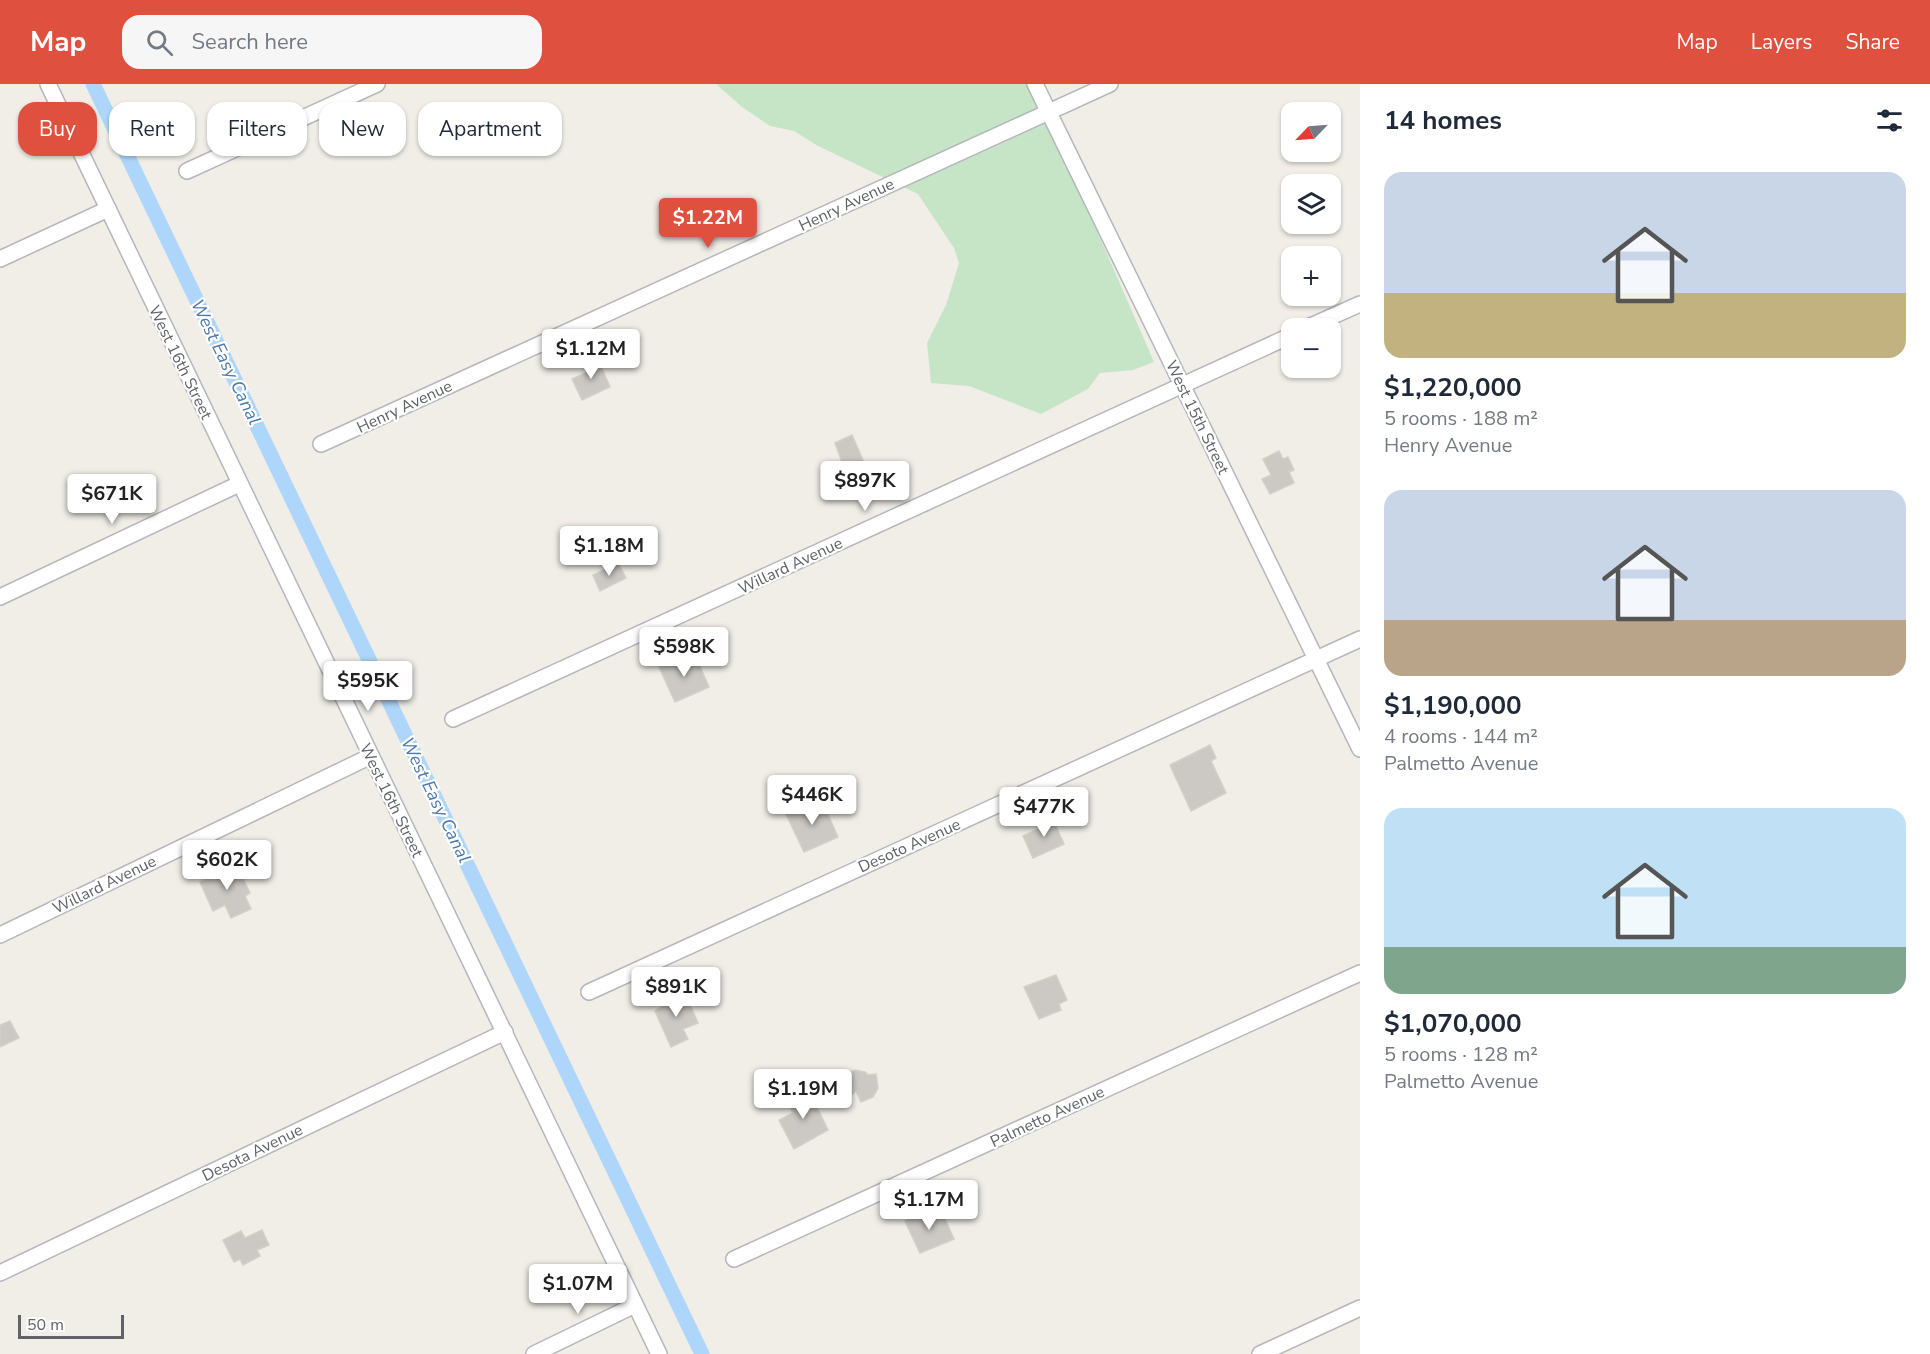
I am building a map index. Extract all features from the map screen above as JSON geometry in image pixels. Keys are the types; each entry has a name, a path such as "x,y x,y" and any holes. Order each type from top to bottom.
{"street":[{"name":"West 16th Street","path":"48,84 659,1354"},
{"path":"187,171 377,84"},
{"name":"West 15th Street","path":"1035,84 1360,749"},
{"name":"Henry Avenue","path":"321,444 1110,84"},
{"path":"0,259 108,209"},
{"path":"1328,318 1360,304"},
{"name":"Willard Avenue","path":"453,719 1281,340"},
{"path":"0,597 239,484"},
{"name":"Desoto Avenue","path":"589,992 1360,639"},
{"name":"Willard Avenue","path":"0,935 371,756"},
{"name":"Palmetto Avenue","path":"734,1259 1360,973"},
{"name":"Desota Avenue","path":"0,1273 504,1032"},
{"path":"534,1354 635,1305"},
{"path":"1260,1354 1360,1308"}],"green space":[{"path":"716,84 1031,84 1096,221 1097,231 1154,362 1133,370 1100,373 1088,389 1041,414 969,386 931,383 927,343 946,305 959,263 954,248 918,194 818,146 794,131 770,126 742,107"}],"building":[{"path":"597,357 610,387 582,400 572,379 588,372 584,363"},
{"path":"852,435 866,467 847,476 835,443"},
{"path":"1279,451 1283,459 1288,457 1294,470 1289,472 1294,483 1270,494 1262,479 1271,475 1263,459"},
{"path":"618,563 626,578 600,591 593,575"},
{"path":"695,655 709,687 675,702 659,667"},
{"path":"1210,745 1216,758 1211,761 1226,793 1191,811 1170,765"},
{"path":"823,803 838,837 804,852 786,814 804,805 807,811"},
{"path":"1051,815 1064,844 1033,858 1023,836 1041,828 1038,821"},
{"path":"236,864 250,893 245,896 251,909 231,918 225,905 213,911 200,882"},
{"path":"1056,975 1067,1000 1059,1004 1061,1010 1039,1019 1024,987"},
{"path":"683,989 698,1023 683,1029 688,1039 671,1047 655,1011 672,1000 670,995"},
{"path":"10,1021 19,1038 0,1047 0,1025"},
{"path":"855,1070 868,1075 876,1074 878,1088 873,1097 861,1102 856,1091 847,1099 845,1081 850,1072"},
{"path":"808,1089 828,1130 794,1149 779,1120 793,1113 786,1099"},
{"path":"941,1210 954,1239 920,1253 905,1221 923,1213 925,1217"},
{"path":"262,1230 269,1245 257,1250 260,1256 243,1265 240,1259 234,1262 223,1240 241,1231 245,1238"}],"waterway":[{"name":"West Easy Canal","path":"93,84 702,1354"}]}
